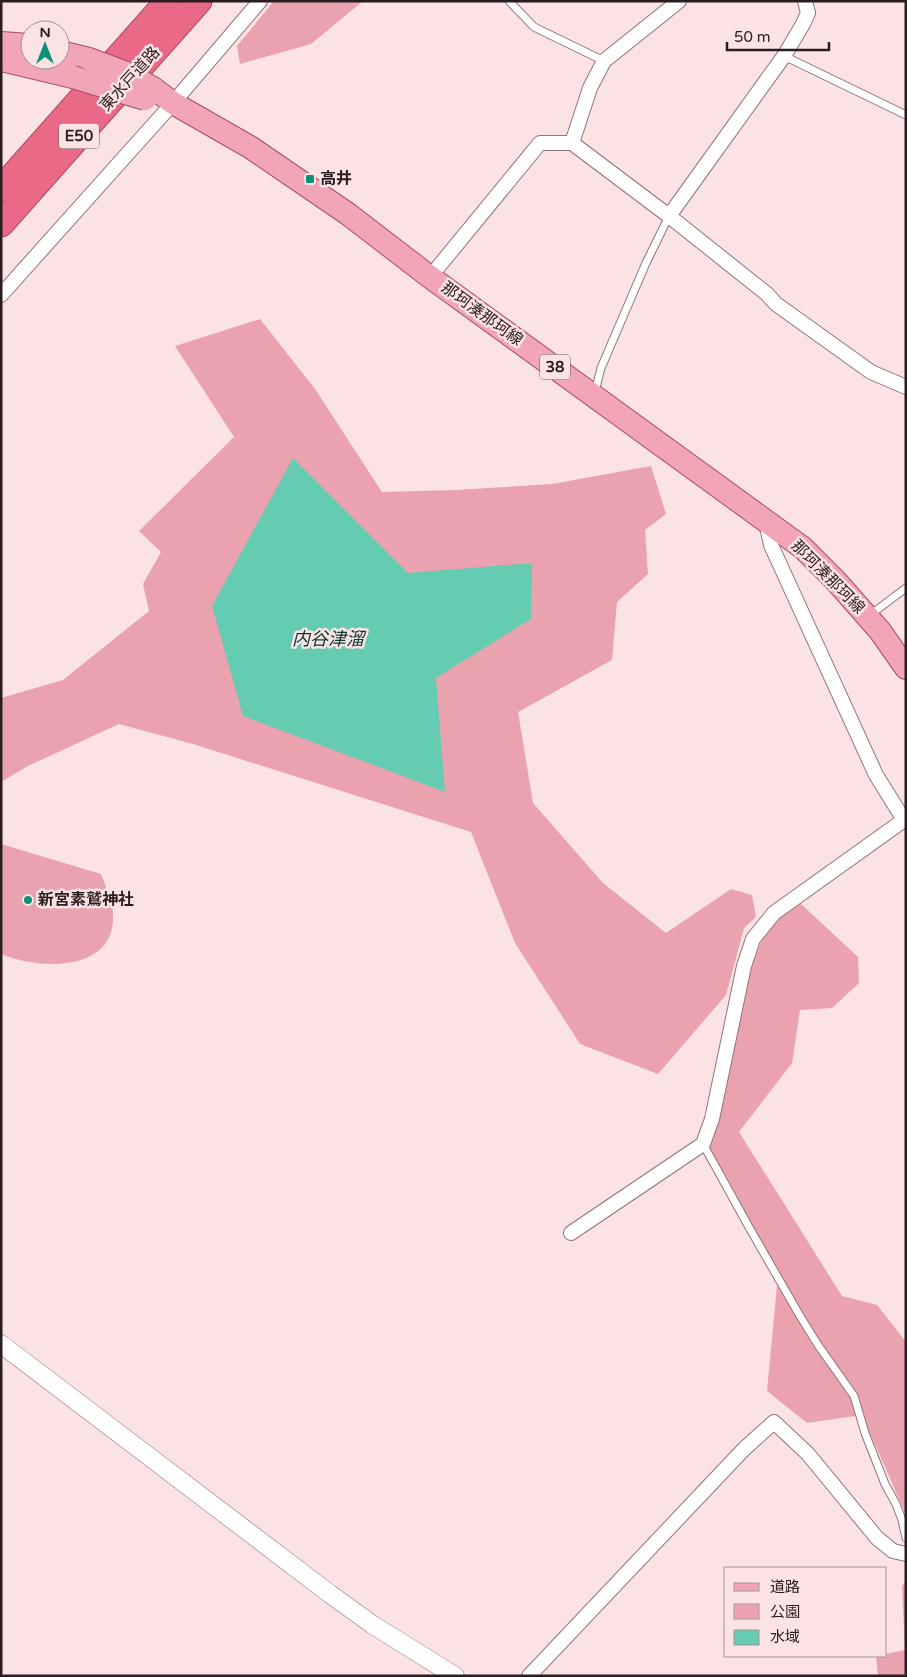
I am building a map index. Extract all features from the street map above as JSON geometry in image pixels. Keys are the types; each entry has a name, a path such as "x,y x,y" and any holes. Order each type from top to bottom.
{"highway":[{"name":"東水戸道路","path":"1,189 168,1"},
{"name":"東水戸道路","path":"1,224 199,1"}],"main road":[{"path":"1,42 20,44"},
{"name":"那珂湊那珂線","path":"70,54 124,72 149,93"},
{"name":"那珂湊那珂線","path":"1,60 149,93 173,103 256,151 348,214 430,277 803,548 868,617 906,668"}],"street":[{"path":"1,295 173,103 260,1"},
{"path":"572,143 590,88 604,61 679,1"},
{"path":"669,216 784,56 808,14 805,1"},
{"path":"430,277 540,143 572,143 669,216 767,294 776,304 871,372 906,387"},
{"path":"571,1233 703,1144 712,1119 744,966 753,939 774,913 905,822 876,775 864,749 771,545 766,520"},
{"path":"1,1344 330,1594 373,1625 455,1676"},
{"path":"529,1676 744,1448 774,1422 808,1454 877,1538 893,1551 906,1554"}],"lane":[{"path":"509,1 534,27 604,61"},
{"path":"784,56 906,115"},
{"path":"594,396 601,368 646,263 669,216"},
{"path":"868,617 906,588"},
{"path":"703,1144 800,1316 818,1346 854,1396 865,1433 885,1484 902,1520 906,1538"}],"green space":[{"path":"274,1 363,1 311,44 240,64 237,46"},
{"path":"260,319 315,389 382,492 552,484 651,466 666,514 645,530 648,574 617,602 612,660 518,712 533,803 603,883 666,933 731,889 752,895 756,917 744,928 726,995 658,1074 580,1044 515,943 471,832 193,744 119,724 28,766 1,782 1,698 63,680 149,611 143,584 161,552 139,531 234,437 175,346"},
{"path":"1,844 101,874 113,910 111,933 102,947 89,957 72,962 54,964 35,963 1,954"},
{"path":"801,904 858,957 859,983 832,1008 800,1010 792,1063 739,1132 842,1296 877,1305 906,1342 906,1515 862,1415 807,1423 767,1391 778,1275 707,1144 751,968 761,942 779,915"},
{"path":"906,1581 906,1676 878,1676 876,1657 887,1657 887,1654 905,1650 902,1586"}],"water":[{"name":"内谷津溜","path":"293,458 408,573 532,563 531,619 436,678 445,792 243,716 212,606"}],"place":[{"name":"高井","path":"310,179"},
{"name":"新宮素鷲神社","path":"28,900"}]}
